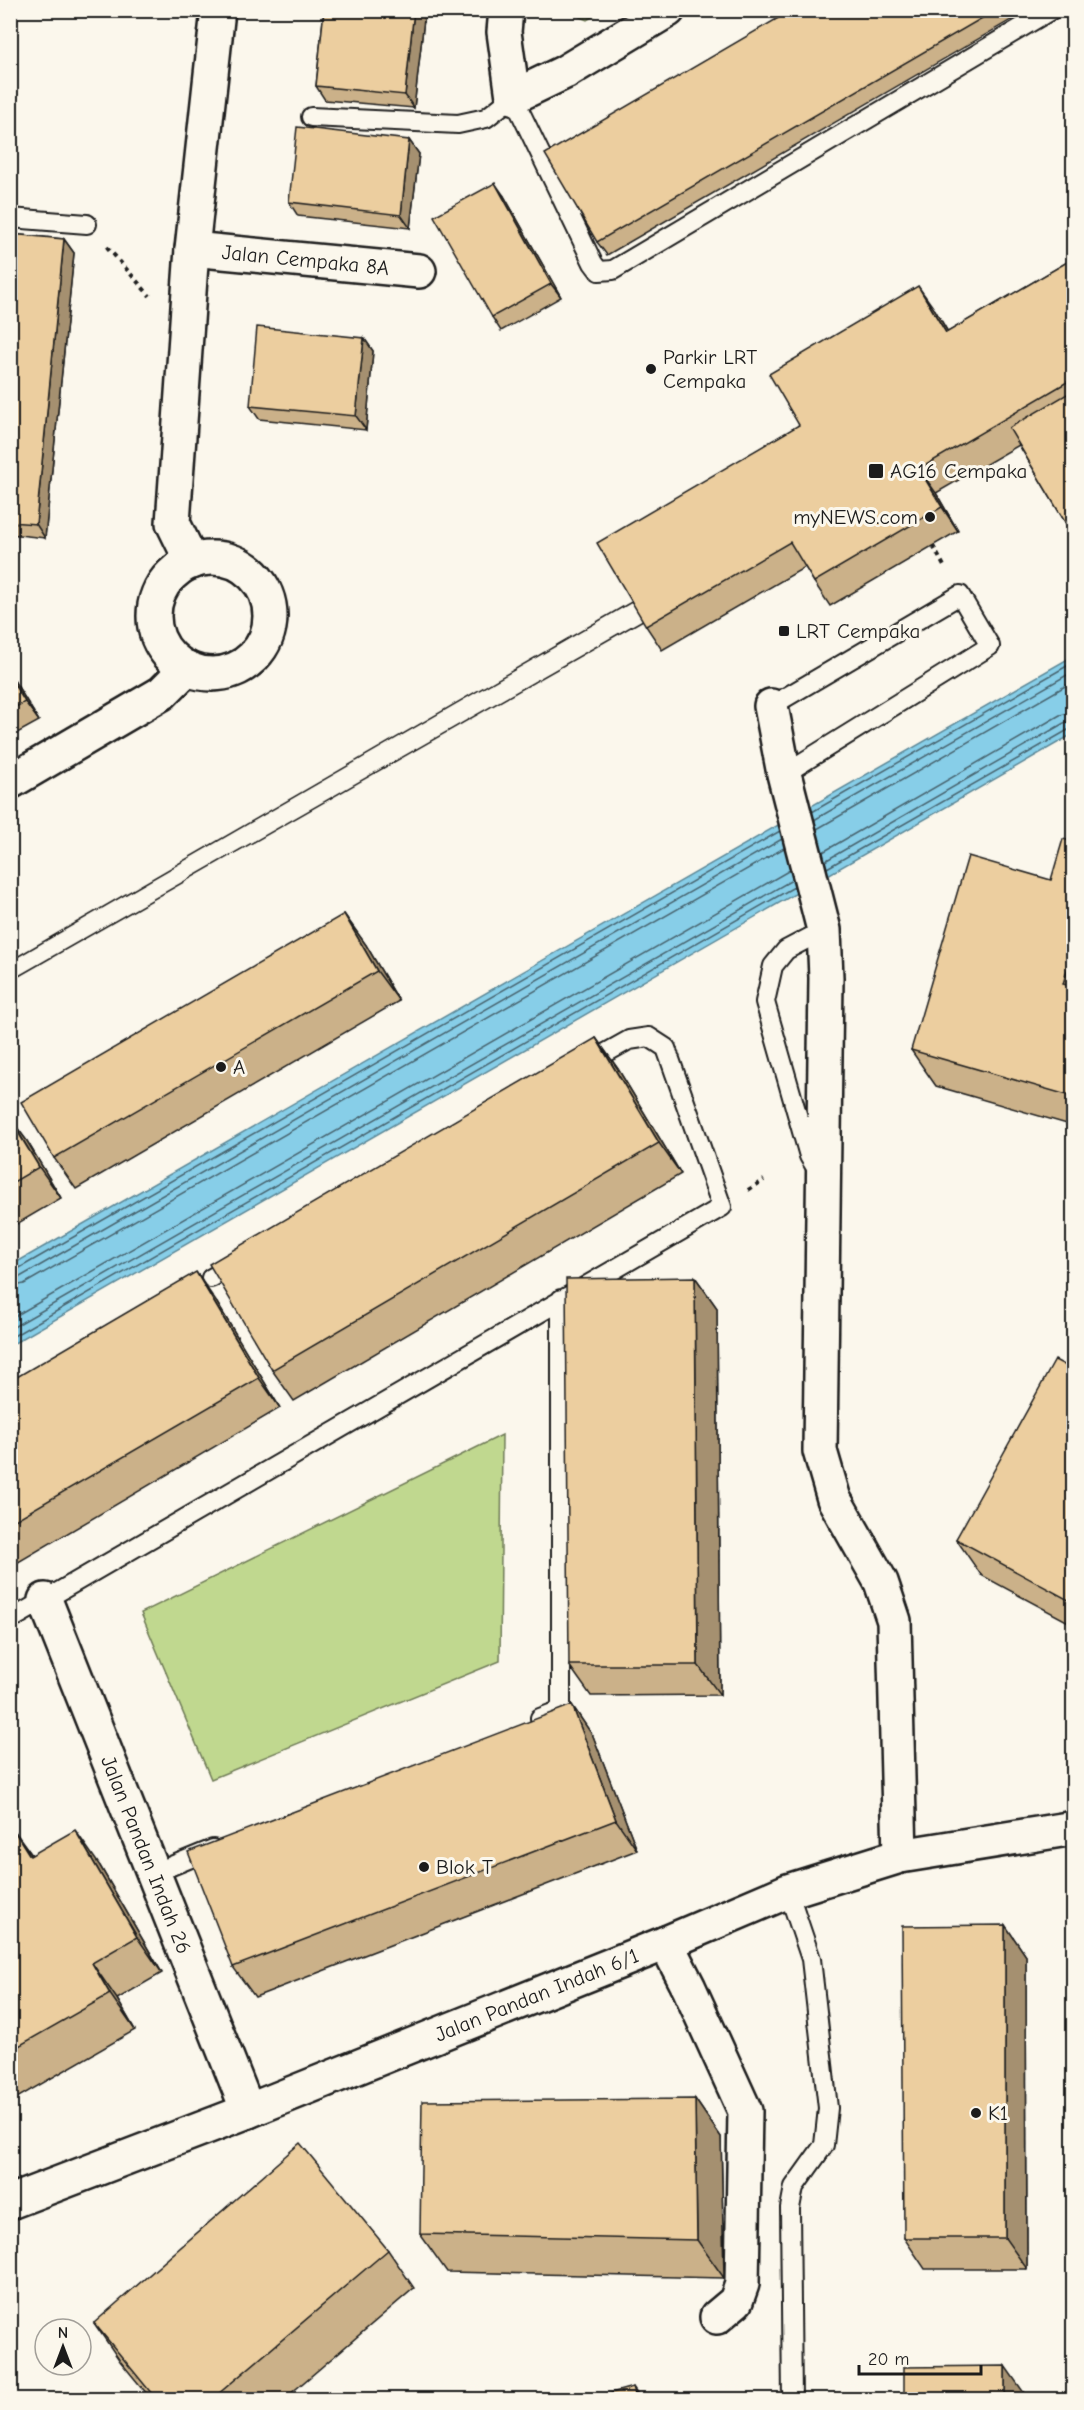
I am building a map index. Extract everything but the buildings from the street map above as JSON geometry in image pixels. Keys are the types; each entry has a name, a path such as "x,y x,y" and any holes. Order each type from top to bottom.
{"street":[{"path":"192,562 173,523 192,249 219,10"},
{"path":"506,10 504,32 513,97 565,72 668,10"},
{"name":"Jalan Cempaka 8A","path":"192,249 418,271"},
{"path":"210,558 228,561 245,568 259,581 267,598 271,616 267,634 259,652 244,665 226,672 207,674 187,668 171,658 160,641 154,622 155,603 163,585 175,571 192,562 210,558"},
{"path":"10,782 162,693 187,668"},
{"path":"771,706 787,786 821,916 826,978 820,1451 834,1499 881,1582 894,1621 900,1856"},
{"name":"Jalan Pandan Indah 26","path":"45,1600 248,2110"},
{"name":"Jalan Pandan Indah 6/1","path":"10,2202 248,2110 666,1943 788,1891 900,1856 1074,1828"},
{"path":"666,1943 690,1988 745,2110 742,2284 736,2301 717,2317"}],"lane":[{"path":"311,117 459,124 486,118 513,97 593,263 599,271 606,272 613,270 1051,10"},
{"path":"10,218 87,224"},
{"path":"771,706 960,595 990,646 787,786"},
{"path":"821,916 773,966 765,1002 809,1156 824,1180"},
{"path":"10,1620 722,1207 666,1048 649,1037 628,1040 567,1075"},
{"path":"211,1278 251,1255"},
{"path":"528,1723 561,1710 561,1299"},
{"path":"154,1873 231,1842"},
{"path":"788,1891 811,1959 828,2108 824,2145 794,2187 790,2208 792,2400"}],"path":[{"path":"87,224 152,298"},
{"path":"753,1187 764,1180"}],"green space":[{"path":"602,10 587,20 566,11"},
{"path":"502,1435 500,1661 211,1779 141,1613"}],"water":[{"path":"1073,656 1073,734 11,1345 10,1266"}],"tram line":[{"path":"10,961 647,593"},
{"path":"10,981 657,612"}],"place":[{"name":"Parkir LRT Cempaka","path":"651,369"},
{"name":"AG16 Cempaka","path":"876,471"},
{"name":"myNEWS.com","path":"930,517"},
{"name":"LRT Cempaka","path":"784,631"},
{"name":"A","path":"221,1067"},
{"name":"Blok T","path":"424,1867"},
{"name":"K1","path":"976,2113"}]}
